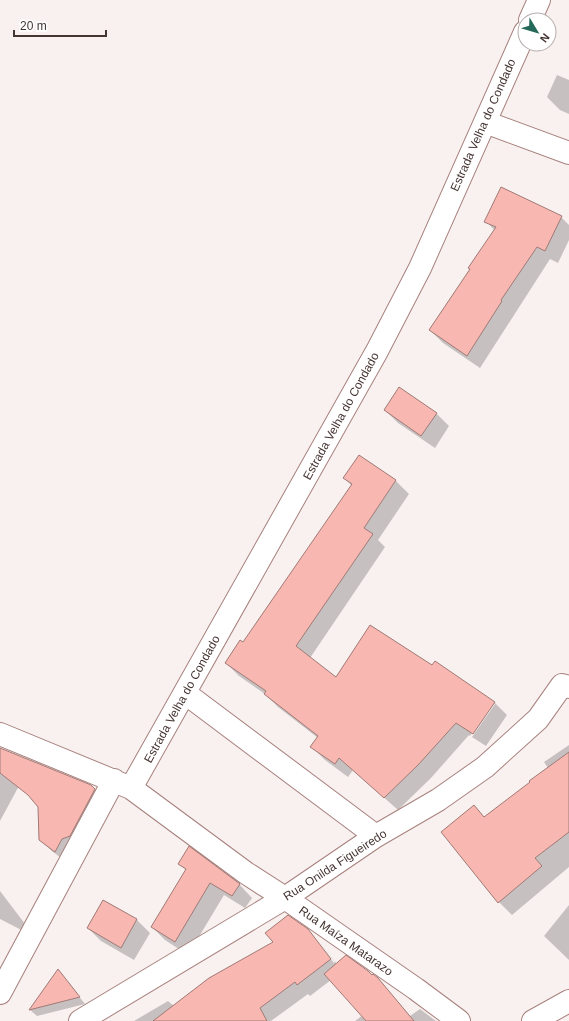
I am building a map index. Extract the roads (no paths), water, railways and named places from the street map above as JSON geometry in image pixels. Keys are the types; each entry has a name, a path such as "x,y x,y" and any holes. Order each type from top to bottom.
{"street":[{"path":"534,12 539,0"},
{"name":"Estrada Velha do Condado","path":"0,993 5,971 123,784 185,693 377,351 420,268 517,50"},
{"path":"485,122 569,153"},
{"name":"Rua Onilda Figueiredo","path":"80,1021 285,898 376,836 438,800 485,767 512,743 538,719 567,682"},
{"path":"185,693 376,836"},
{"path":"0,734 123,784"},
{"name":"Rua Maíza Matarazo","path":"123,784 246,873 285,898 459,1021"},
{"path":"533,1021 569,1001"}]}
